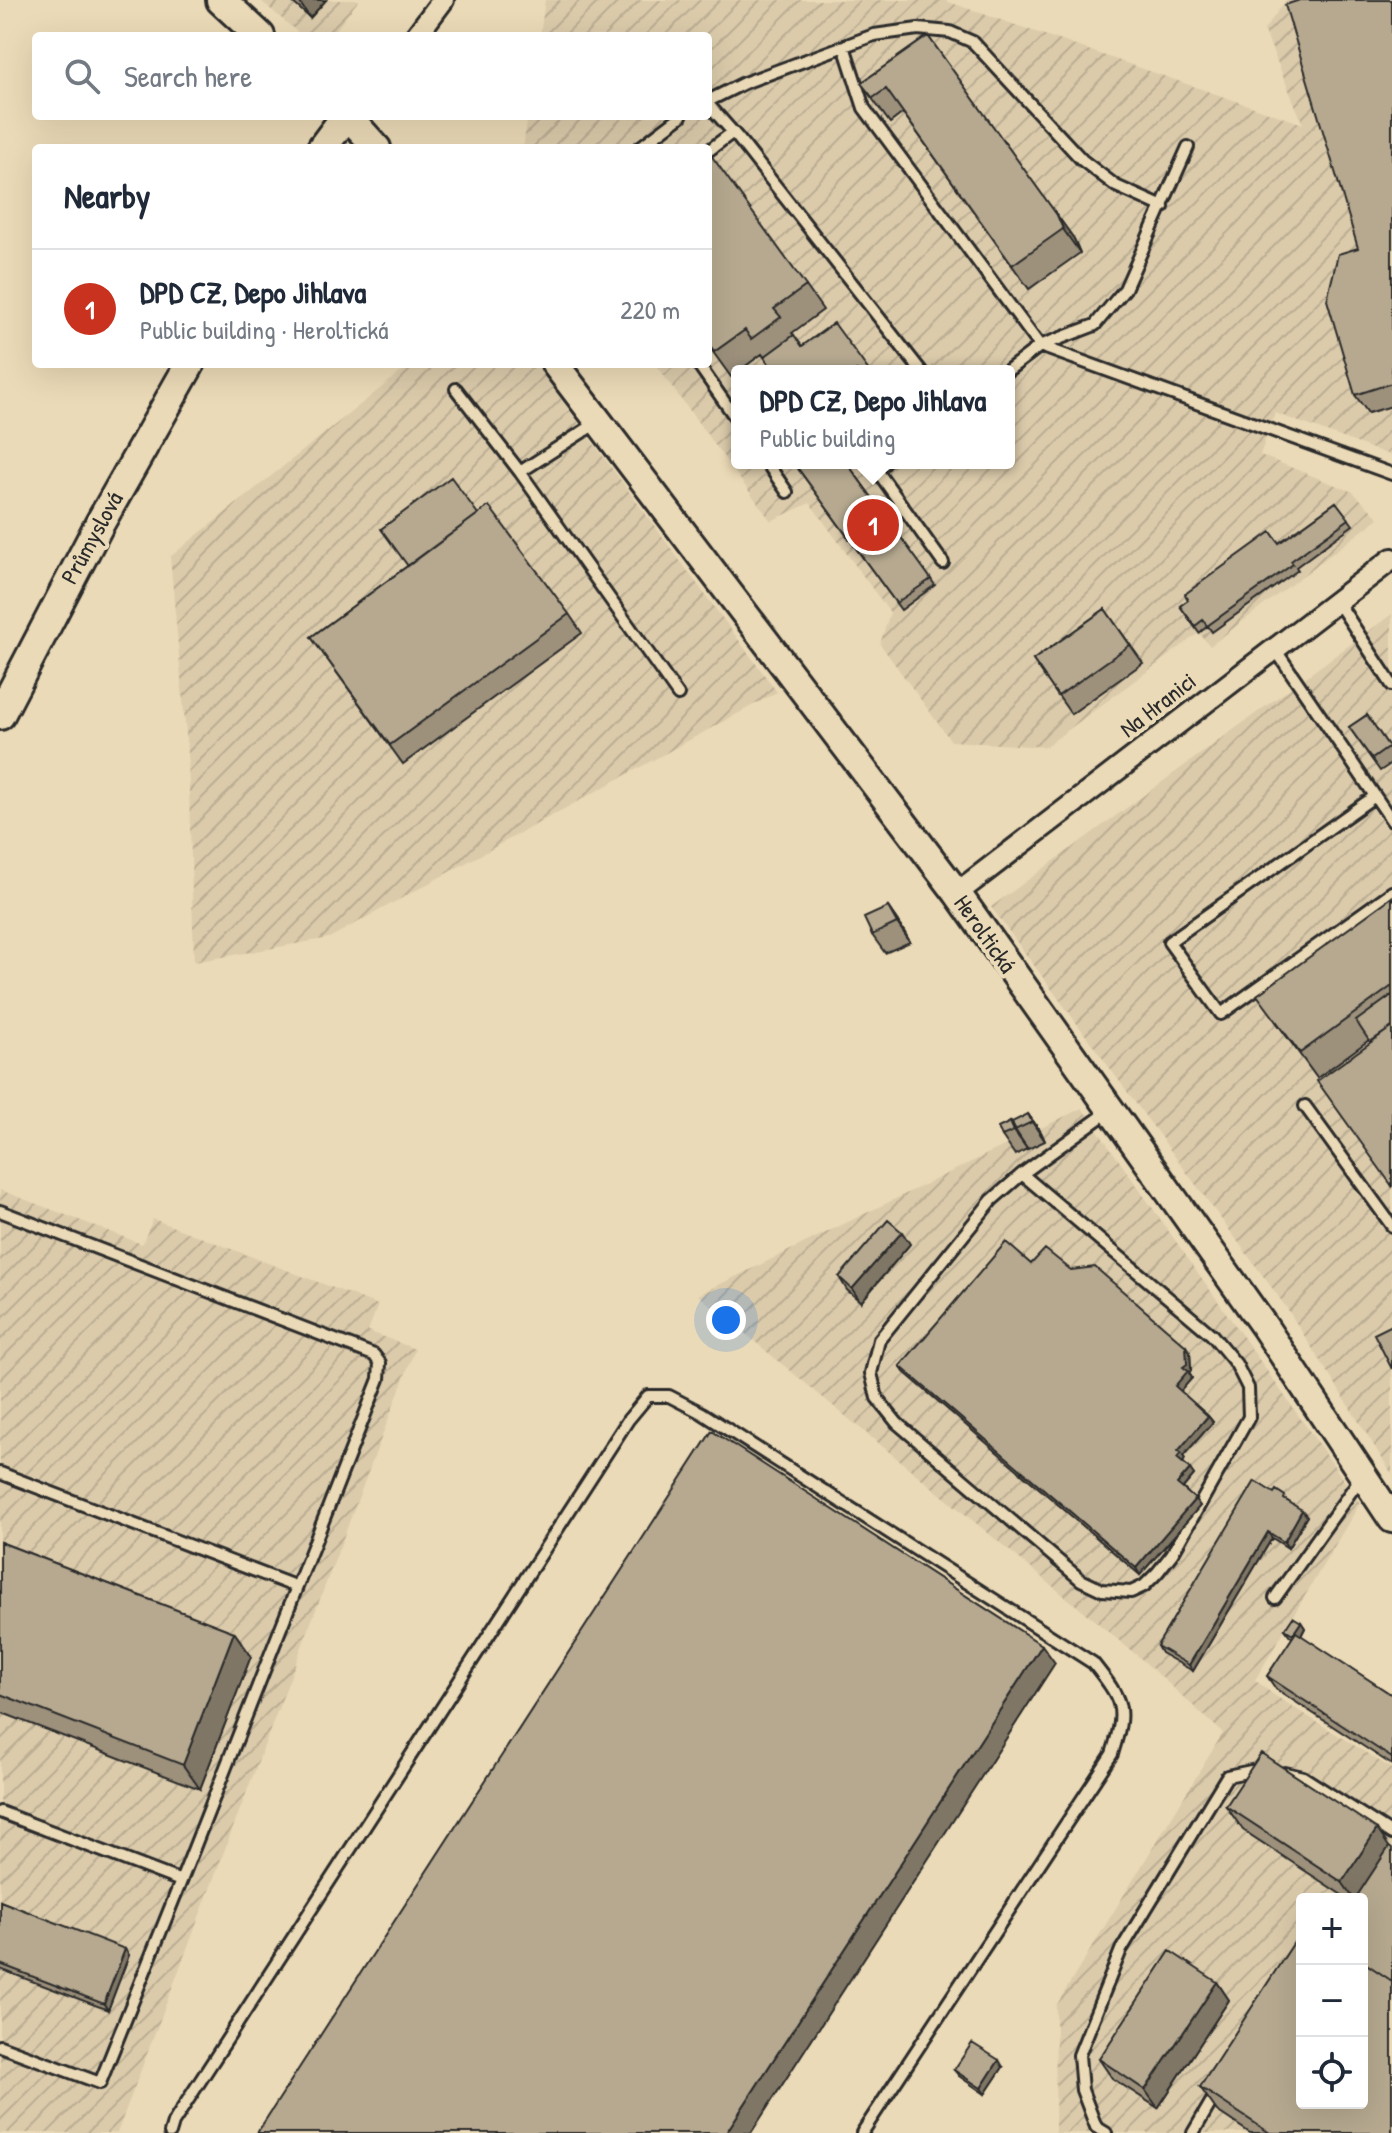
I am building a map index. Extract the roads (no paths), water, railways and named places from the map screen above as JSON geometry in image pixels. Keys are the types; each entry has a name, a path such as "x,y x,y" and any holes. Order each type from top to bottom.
{"main road":[{"path":"221,0 256,32"},
{"path":"325,144 344,120"},
{"name":"Průmyslová","path":"0,715 92,537 188,368"}],"street":[{"path":"419,32 443,0"},
{"path":"351,120 373,144"},
{"name":"Heroltická","path":"558,368 957,893 1264,1326 1392,1519"},
{"name":"Na Hranici","path":"957,893 1392,559"}],"lane":[{"path":"712,100 744,83 874,35 918,29 950,32 973,42 1082,160 1116,186 1163,207"},
{"path":"844,46 864,108 1040,346 1392,474"},
{"path":"712,107 916,365"},
{"path":"644,144 676,120"},
{"path":"712,148 733,132"},
{"path":"1015,365 1040,346 1095,325 1125,289 1188,147"},
{"path":"701,368 731,411"},
{"path":"456,389 520,472 678,695"},
{"path":"520,472 598,422"},
{"path":"771,469 787,492"},
{"path":"876,469 943,563"},
{"path":"1337,601 1392,685"},
{"path":"1275,649 1392,821"},
{"path":"1375,796 1169,942 1221,1014 1392,892"},
{"path":"1305,1106 1392,1226"},
{"path":"1022,1174 1212,1335 1236,1364 1248,1388 1249,1417 1172,1554 1144,1586 1131,1592 1102,1590 1081,1580 897,1423 877,1398 871,1373 879,1340 992,1200 1022,1174 1109,1111"},
{"path":"0,1211 374,1355 380,1363 379,1379 100,2083 0,2046"},
{"path":"170,2133 173,2123 628,1420 648,1396 669,1396 702,1413 1093,1663 1115,1690 1123,1721 1112,1754 862,2133"},
{"path":"0,1473 297,1587"},
{"path":"1275,1598 1363,1474"},
{"path":"1106,2133 1096,2127 1082,2090 1079,2055 1121,1950 1227,1776 1264,1768 1303,1777 1392,1834"},
{"path":"0,1812 181,1881"},
{"path":"1193,2133 1224,2078"}],"place":[{"name":"DPD CZ, Depo Jihlava","path":"873,525"}]}
